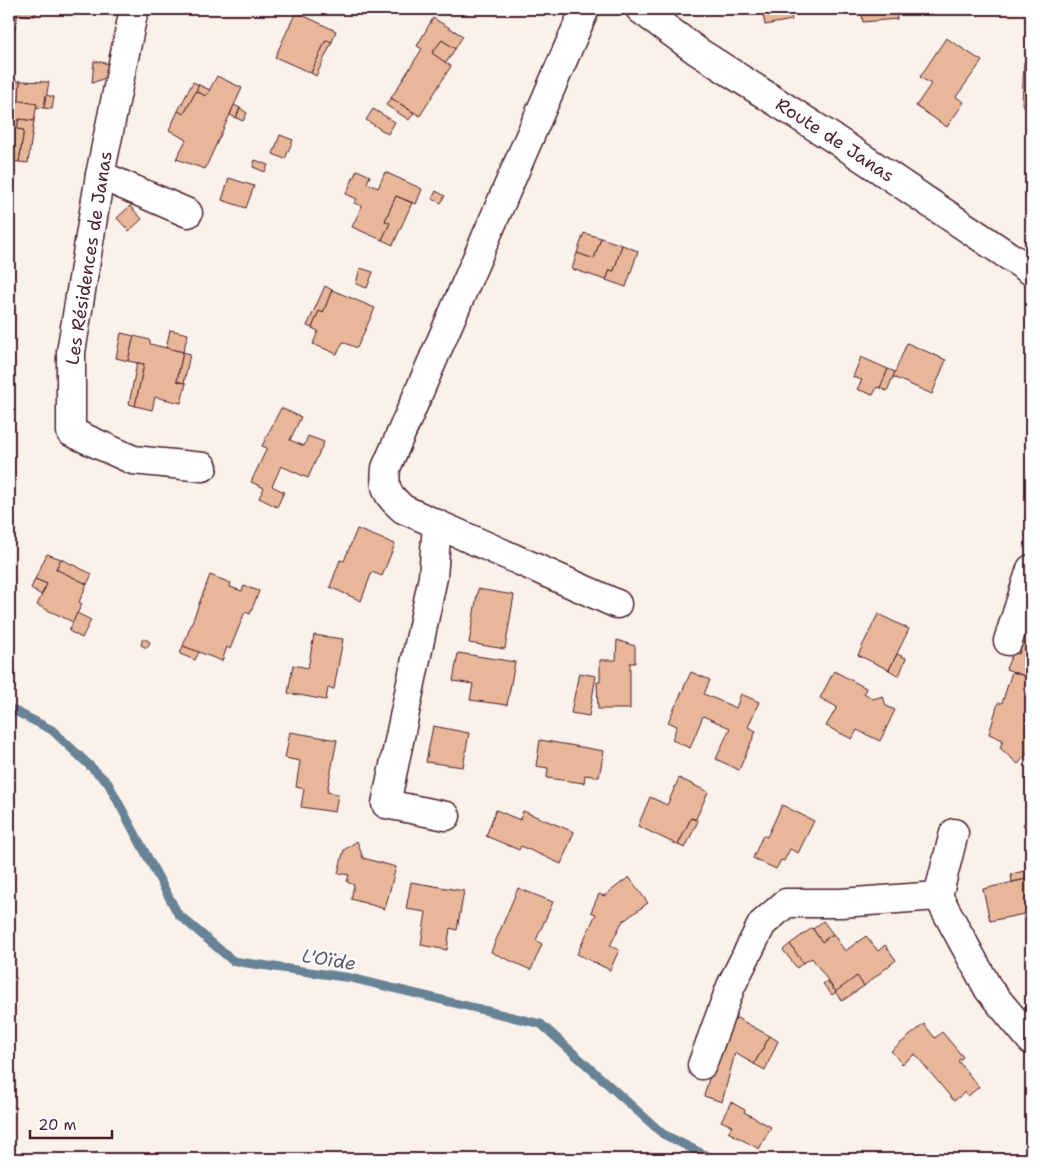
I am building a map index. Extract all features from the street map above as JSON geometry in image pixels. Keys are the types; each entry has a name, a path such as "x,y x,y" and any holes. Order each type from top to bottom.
{"street":[{"name":"Les Résidences de Janas","path":"134,9 100,175 71,352 71,432 133,460 202,467"},
{"path":"585,9 386,468 385,487 392,499 403,509 617,604"},
{"name":"Route de Janas","path":"651,12 697,52 844,145 1031,271"},
{"path":"100,175 188,213"},
{"path":"437,524 434,577 386,804 446,816"},
{"path":"1008,641 1031,569"},
{"path":"954,833 938,896 989,990 1031,1040"},
{"path":"702,1065 731,986 762,924 786,903 841,903 938,896"}],"building":[{"path":"9,9 37,9 35,16 18,14 14,32 9,31"},
{"path":"467,9 481,9 478,13"},
{"path":"762,9 790,9 792,20 765,25"},
{"path":"861,9 896,9 897,19 863,22"},
{"path":"296,12 336,31 332,42 326,40 311,73 275,57"},
{"path":"433,18 463,36 455,49 442,40 432,53 451,66 420,116 391,98 422,49 417,46"},
{"path":"946,38 982,61 956,97 964,102 947,127 916,106 931,84 920,77"},
{"path":"326,40 332,42 316,76 311,73"},
{"path":"442,40 455,49 446,63 432,53"},
{"path":"94,61 111,64 108,77 92,83"},
{"path":"1024,62 1031,62 1031,115 1022,104"},
{"path":"217,76 242,88 205,169 176,159 186,140 169,130 178,111 184,114 196,91 206,96"},
{"path":"9,80 20,81 19,101 9,99"},
{"path":"20,81 49,82 44,108 36,107 36,104 19,101"},
{"path":"193,82 199,85 184,114 178,111"},
{"path":"199,85 210,90 206,96 196,91"},
{"path":"46,95 54,97 52,109 44,108"},
{"path":"391,98 414,113 409,120 386,105"},
{"path":"9,99 37,104 34,121 19,119 17,129 24,130 19,162 9,160"},
{"path":"234,105 240,108 236,118 230,115"},
{"path":"240,108 247,113 243,121 236,118"},
{"path":"373,109 395,122 388,134 366,120"},
{"path":"19,119 34,121 28,163 19,162 24,130 17,129"},
{"path":"280,135 293,140 285,159 273,154"},
{"path":"255,160 268,165 265,172 253,167"},
{"path":"357,170 370,176 367,183 378,188 385,172 422,189 416,204 396,196 385,221 390,223 382,240 352,227 362,206 354,203 357,199 346,194"},
{"path":"229,178 254,186 246,208 222,200"},
{"path":"436,191 445,196 441,203 432,199"},
{"path":"396,196 412,203 393,245 382,240 390,223 385,221"},
{"path":"130,206 142,219 129,231 117,218"},
{"path":"584,233 601,238 594,259 577,253"},
{"path":"601,238 622,245 614,271 610,270 606,280 572,269 577,253 594,259"},
{"path":"622,245 638,251 626,287 606,280 610,270 614,271"},
{"path":"360,268 373,272 367,288 356,284"},
{"path":"325,286 332,290 323,313 319,311 312,328 307,326"},
{"path":"332,290 375,308 357,348 343,342 337,354 313,344 318,331 312,328 319,311 323,313"},
{"path":"170,330 188,334 183,352 166,348"},
{"path":"121,333 134,336 128,361 116,358"},
{"path":"134,336 150,340 150,344 183,352 177,381 186,383 181,403 155,397 152,410 135,406 144,364 128,361"},
{"path":"907,343 946,360 932,394 893,377"},
{"path":"183,352 190,354 184,383 177,381"},
{"path":"861,357 888,369 880,388 877,387 873,395 857,389 862,380 853,377"},
{"path":"137,363 144,364 135,406 129,404"},
{"path":"888,369 895,372 887,391 880,388"},
{"path":"281,408 301,417 290,440 304,446 308,436 324,442 308,478 281,466 272,486 284,492 277,507 259,498 264,488 251,482 267,448 262,446"},
{"path":"357,529 395,544 382,576 372,572 361,601 330,587 340,560 344,561"},
{"path":"47,554 61,559 56,569 87,584 79,602 82,604 73,622 37,605 47,584 35,579"},
{"path":"61,559 92,574 87,584 56,569"},
{"path":"210,575 231,583 230,587 242,591 244,586 259,591 250,614 245,612 230,649 227,647 222,661 183,646"},
{"path":"35,579 47,584 41,595 31,588"},
{"path":"478,589 514,595 505,649 469,643"},
{"path":"77,613 91,620 82,638 69,631"},
{"path":"878,614 909,629 889,670 858,655"},
{"path":"1031,620 1031,678 1006,669 1013,652 1019,654"},
{"path":"314,635 343,639 334,689 328,688 326,700 288,693 293,665 308,668"},
{"path":"143,638 150,642 147,648 141,645"},
{"path":"617,640 635,646 635,663 630,663 630,709 598,709 597,682 600,682 600,660 616,660"},
{"path":"183,646 199,652 195,660 180,654"},
{"path":"458,653 515,662 507,705 470,700 473,684 453,681"},
{"path":"897,654 906,658 899,676 889,670"},
{"path":"834,671 866,688 864,693 873,699 883,696 886,706 895,710 880,741 857,730 852,739 826,726 837,707 820,698"},
{"path":"691,672 710,680 704,694 736,708 741,694 759,702 748,727 756,731 739,770 716,759 730,728 703,716 690,748 672,740 677,726 668,722"},
{"path":"1012,672 1031,678 1031,749 1018,764 1000,748 1003,740 989,734 998,703 1002,703"},
{"path":"579,673 596,676 589,716 571,713"},
{"path":"433,726 469,733 463,767 426,762"},
{"path":"290,732 337,740 327,792 338,794 335,812 301,807 304,789 296,787 300,761 285,758"},
{"path":"540,740 604,751 599,777 585,775 584,783 547,778 548,768 536,766"},
{"path":"679,778 708,792 696,819 691,818 678,845 638,826 650,797 667,805"},
{"path":"782,805 814,821 798,853 790,849 784,861 781,860 776,869 753,858 763,835 767,837"},
{"path":"496,810 520,820 523,811 574,832 561,864 521,846 519,850 486,836"},
{"path":"1031,810 1031,830 1023,825"},
{"path":"691,818 698,821 685,848 678,845"},
{"path":"1031,835 1031,848 1026,845"},
{"path":"357,841 363,858 396,867 385,909 351,899 354,885 347,882 349,875 338,873 344,850"},
{"path":"1029,870 1031,878 1012,882 1011,874"},
{"path":"629,877 648,903 622,922 610,946 619,950 610,970 577,954 596,914 591,912 599,894 604,896"},
{"path":"1031,878 1031,922 1026,923 1024,914 990,921 983,889"},
{"path":"411,882 464,891 457,930 450,928 447,950 421,945 426,912 406,909"},
{"path":"518,888 553,902 536,940 542,944 531,970 491,952"},
{"path":"823,921 833,934 822,942 813,929"},
{"path":"812,928 822,942 833,934 845,951 866,936 878,951 885,945 896,960 864,986 857,976 836,992 812,958 803,963 790,944"},
{"path":"790,944 803,963 797,968 783,950"},
{"path":"857,976 864,986 842,1001 835,992"},
{"path":"827,981 836,992 832,995 823,984"},
{"path":"737,1018 770,1036 754,1064 735,1053 722,1102 704,1096 725,1021"},
{"path":"924,1024 935,1038 942,1032 963,1057 958,1061 979,1087 968,1096 965,1092 954,1101 915,1054 902,1064 891,1051"},
{"path":"770,1036 778,1041 765,1070 754,1064"},
{"path":"731,1102 745,1110 744,1112 771,1127 759,1149 728,1132 732,1126 721,1121"}],"waterway":[{"name":"L'Oïde","path":"9,708 52,730 108,783 178,914 233,961 351,978 541,1024 663,1134 713,1159"}]}
